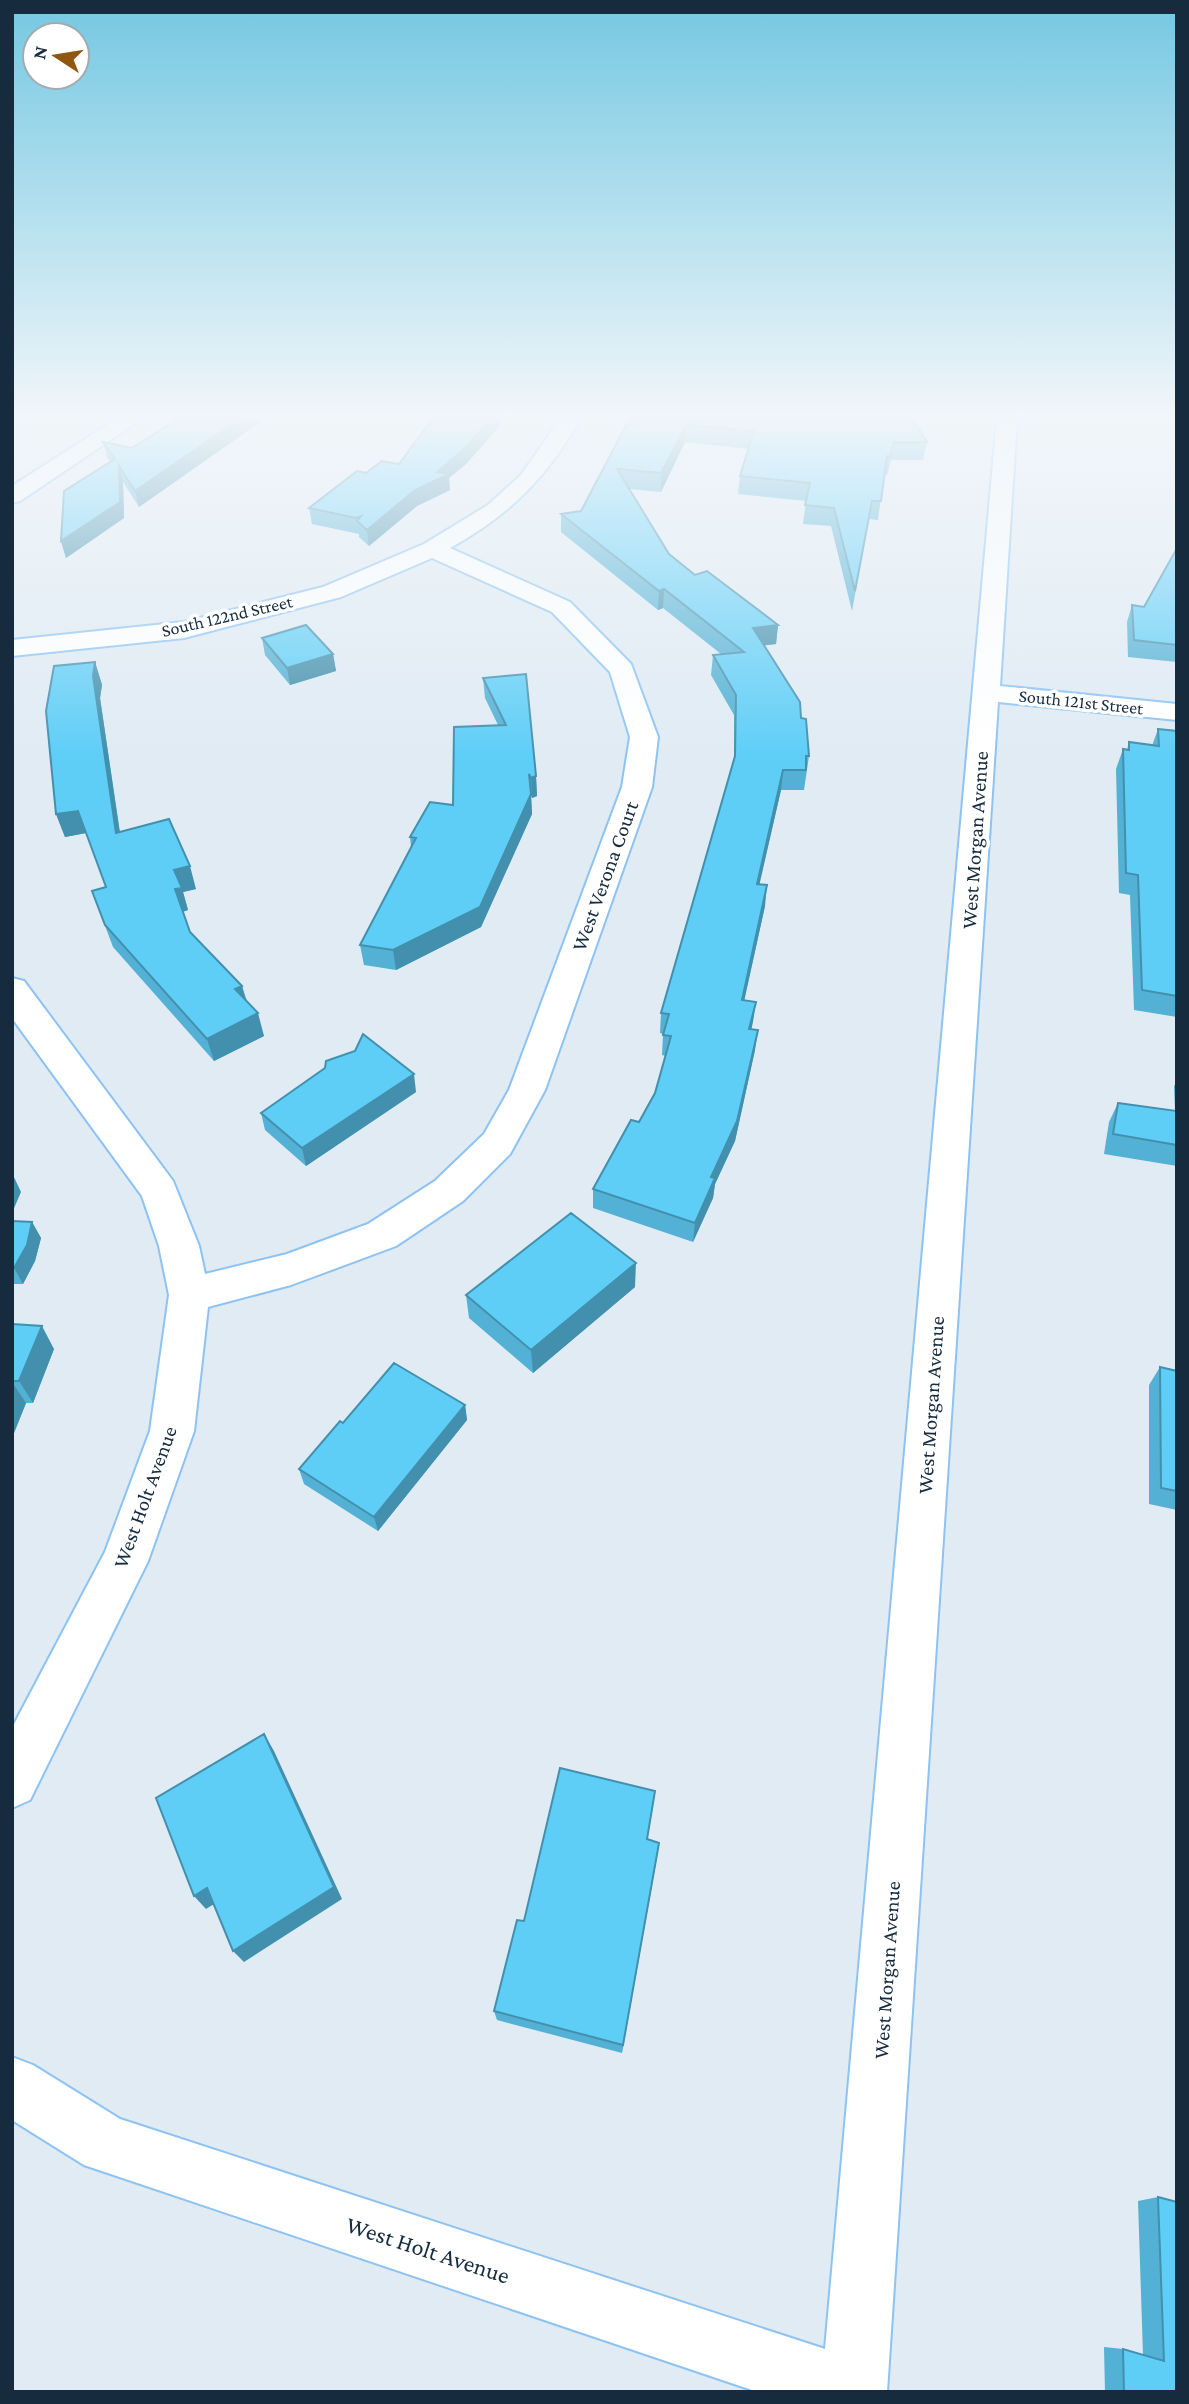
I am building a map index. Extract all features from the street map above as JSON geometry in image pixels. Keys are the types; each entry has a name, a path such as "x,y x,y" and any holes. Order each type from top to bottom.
{"street":[{"path":"432,549 469,530"},
{"name":"West Morgan Avenue","path":"854,2391 998,530"},
{"name":"South 122nd Street","path":"12,648 184,630 332,592 392,569 432,549"},
{"name":"West Verona Court","path":"189,1295 291,1269 382,1235 449,1191 497,1144 527,1090 637,787 643,737 622,670 561,607 432,549"},
{"name":"South 121st Street","path":"986,693 1177,712"},
{"name":"West Holt Avenue","path":"12,989 159,1191 179,1245 189,1295 172,1431 130,1548 12,1782"},
{"name":"West Holt Avenue","path":"12,2086 105,2144 854,2391"}],"building":[{"path":"62,530 77,530 61,541"},
{"path":"582,530 654,530 669,554 695,575 707,571 778,625 753,628 800,702 801,718 806,719 809,756 806,756 806,770 783,770 757,884 767,885 742,1000 756,1002 749,1029 758,1030 737,1121 711,1177 715,1178 695,1223 593,1189 631,1120 639,1122 655,1093 671,1036 663,1035 669,1014 661,1013 735,756 736,695 713,655 744,652 664,589 659,591"},
{"path":"840,530 866,530 855,591"},
{"path":"1177,548 1177,645 1134,640 1132,605 1144,607"},
{"path":"306,625 333,654 287,668 262,638"},
{"path":"95,662 93,676 116,833 169,819 190,866 174,870 182,888 175,889 190,932 242,986 235,989 258,1013 207,1039 105,925 92,891 106,887 78,811 56,814 46,711 54,666"},
{"path":"526,674 536,776 531,778 529,774 531,794 480,907 393,950 360,945 416,838 410,837 430,802 453,805 454,727 506,725 483,678"},
{"path":"1158,729 1177,731 1177,996 1142,990 1138,875 1126,873 1123,749 1129,750 1129,742 1159,746"},
{"path":"363,1034 414,1074 302,1148 261,1113 325,1068 326,1061 355,1051"},
{"path":"1118,1103 1177,1111 1177,1145 1113,1134"},
{"path":"571,1213 636,1263 531,1350 466,1295"},
{"path":"12,1221 32,1222 27,1245 14,1268 12,1268"},
{"path":"12,1324 42,1326 19,1381 12,1381"},
{"path":"394,1363 465,1405 374,1517 299,1469"},
{"path":"1160,1367 1177,1371 1177,1491 1161,1488"},
{"path":"264,1734 334,1887 233,1951 207,1888 194,1896 156,1798"},
{"path":"560,1768 655,1791 647,1839 659,1843 623,2045 494,2011 517,1920 524,1921"},
{"path":"1158,2197 1177,2202 1177,2392 1124,2392 1123,2349 1164,2361"}]}
